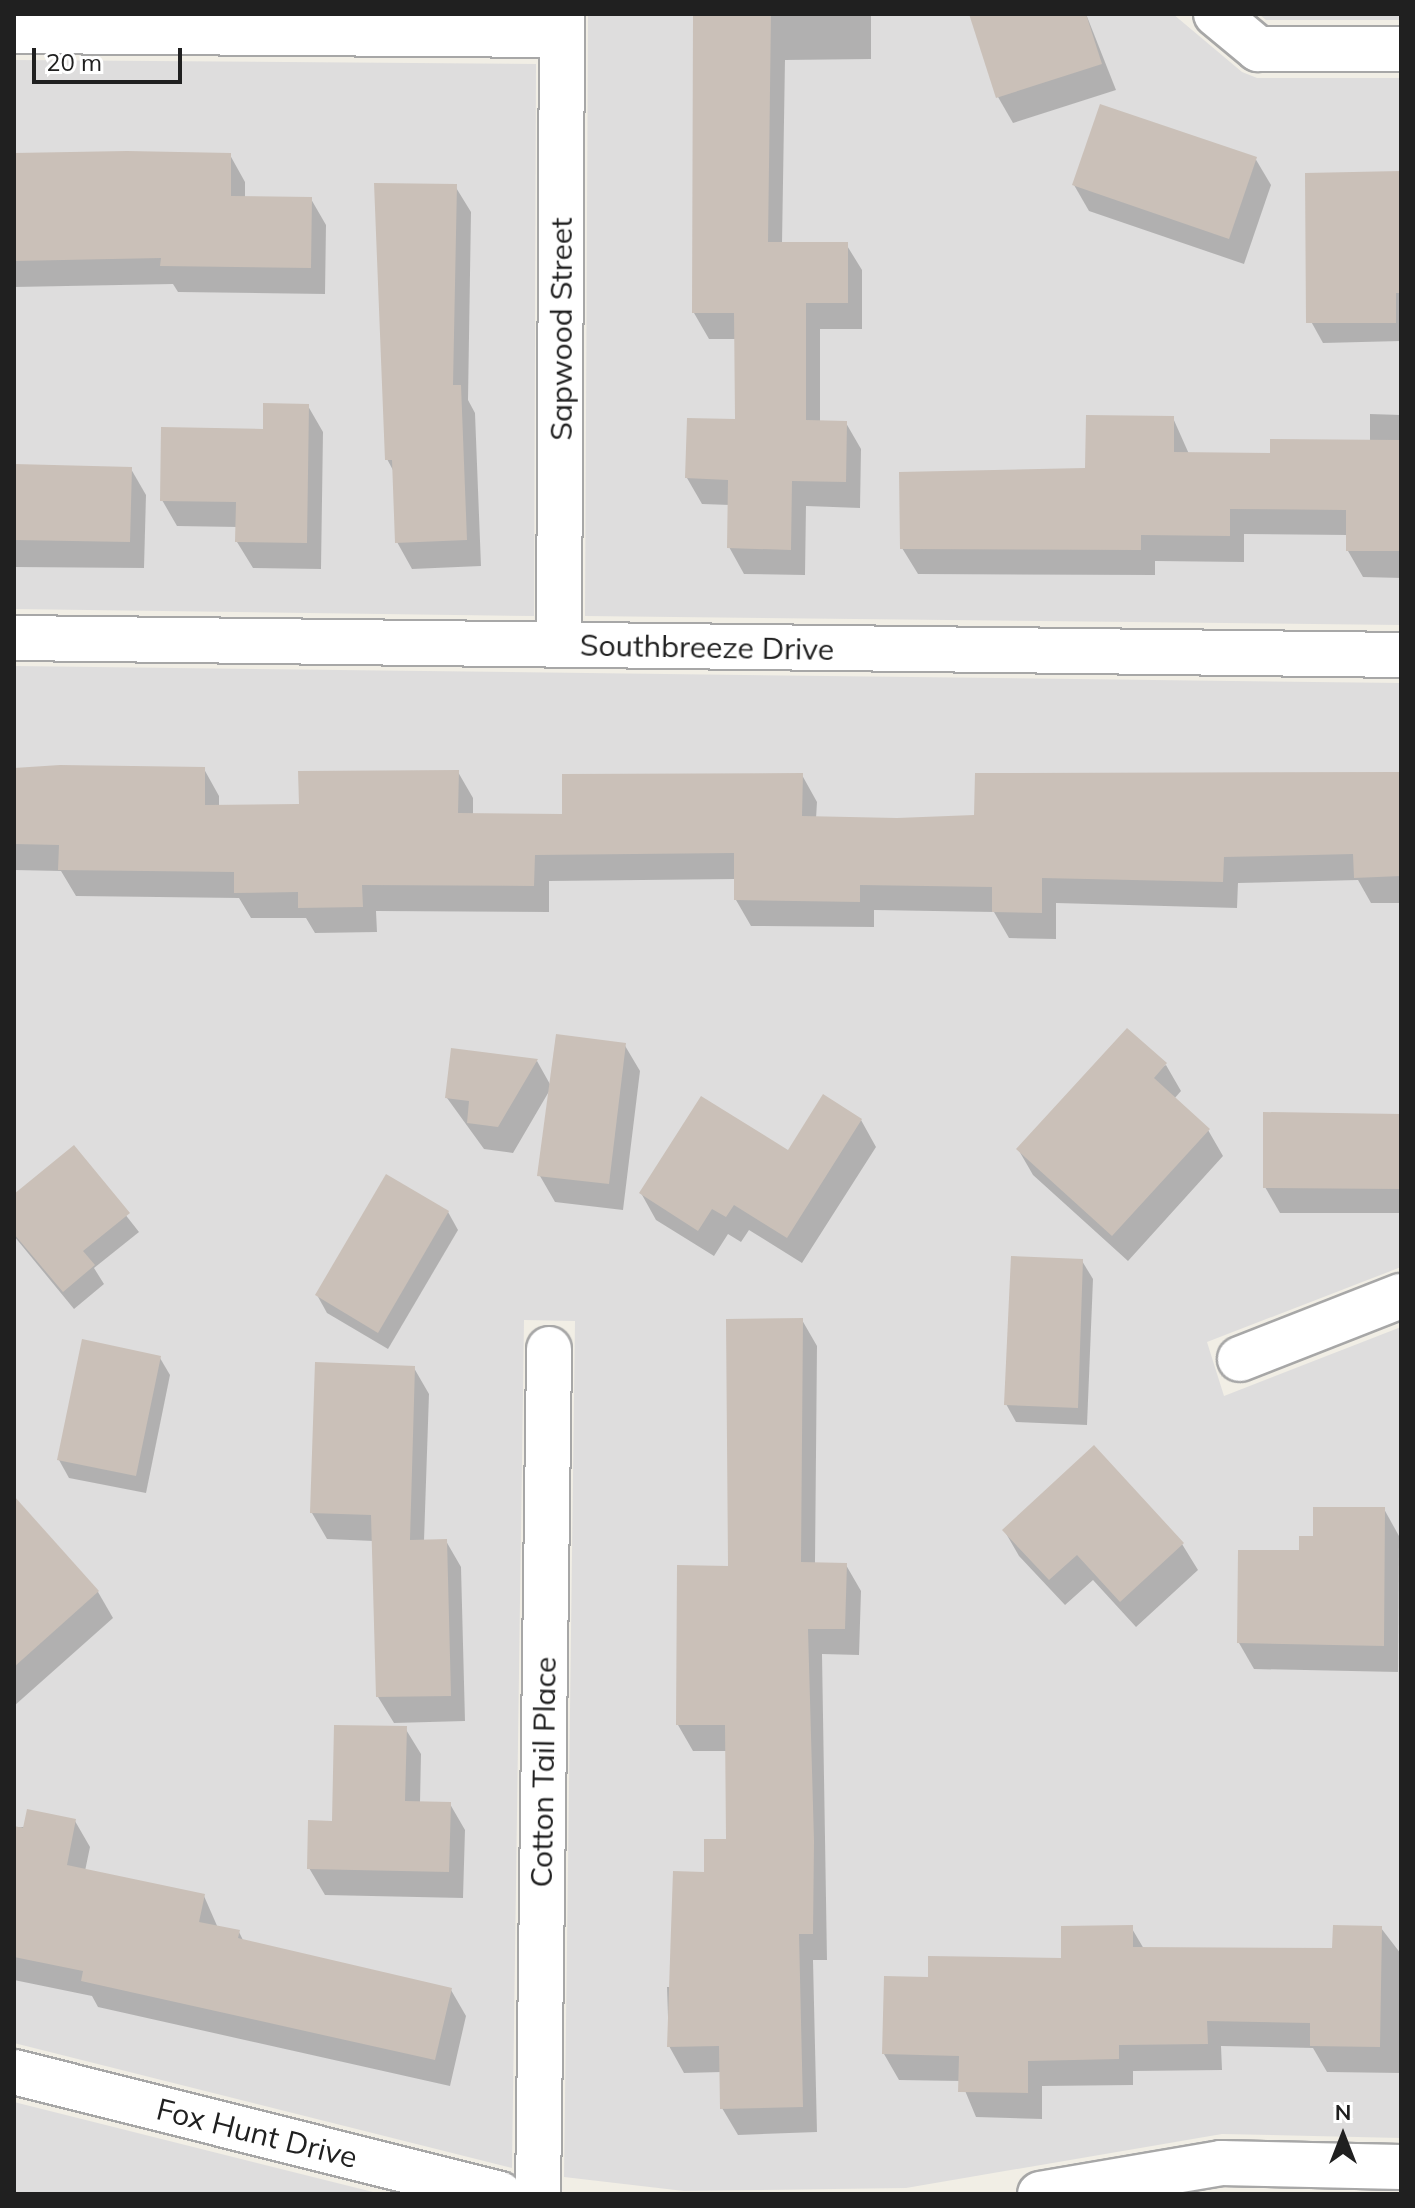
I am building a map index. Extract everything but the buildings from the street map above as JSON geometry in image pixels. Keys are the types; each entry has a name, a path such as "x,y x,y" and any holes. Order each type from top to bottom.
{"street":[{"path":"1216,14 1258,49 1401,49"},
{"path":"14,31 562,24"},
{"name":"Sapwood Street","path":"559,645 562,24"},
{"name":"Southbreeze Drive","path":"14,638 1401,655"},
{"path":"1240,1359 1401,1296"},
{"name":"Cotton Tail Place","path":"538,2194 549,1349"},
{"name":"Fox Hunt Drive","path":"14,2072 500,2194"},
{"path":"1040,2194 1221,2163 1401,2167"}],"shaded area":[{"path":"588,14 1173,14 1242,72 1257,78 1401,78 1401,625 585,616"},
{"path":"1259,14 1401,14 1401,20 1266,20"},
{"path":"14,60 536,64 534,616 14,609"},
{"path":"14,666 1401,683 1401,1267 1207,1342 1224,1396 1401,1327 1401,2138 1222,2134 906,2188 684,2191 564,2177 575,1321 524,1320 512,2168 14,2043"},
{"path":"14,2102 381,2194 14,2194"}]}
